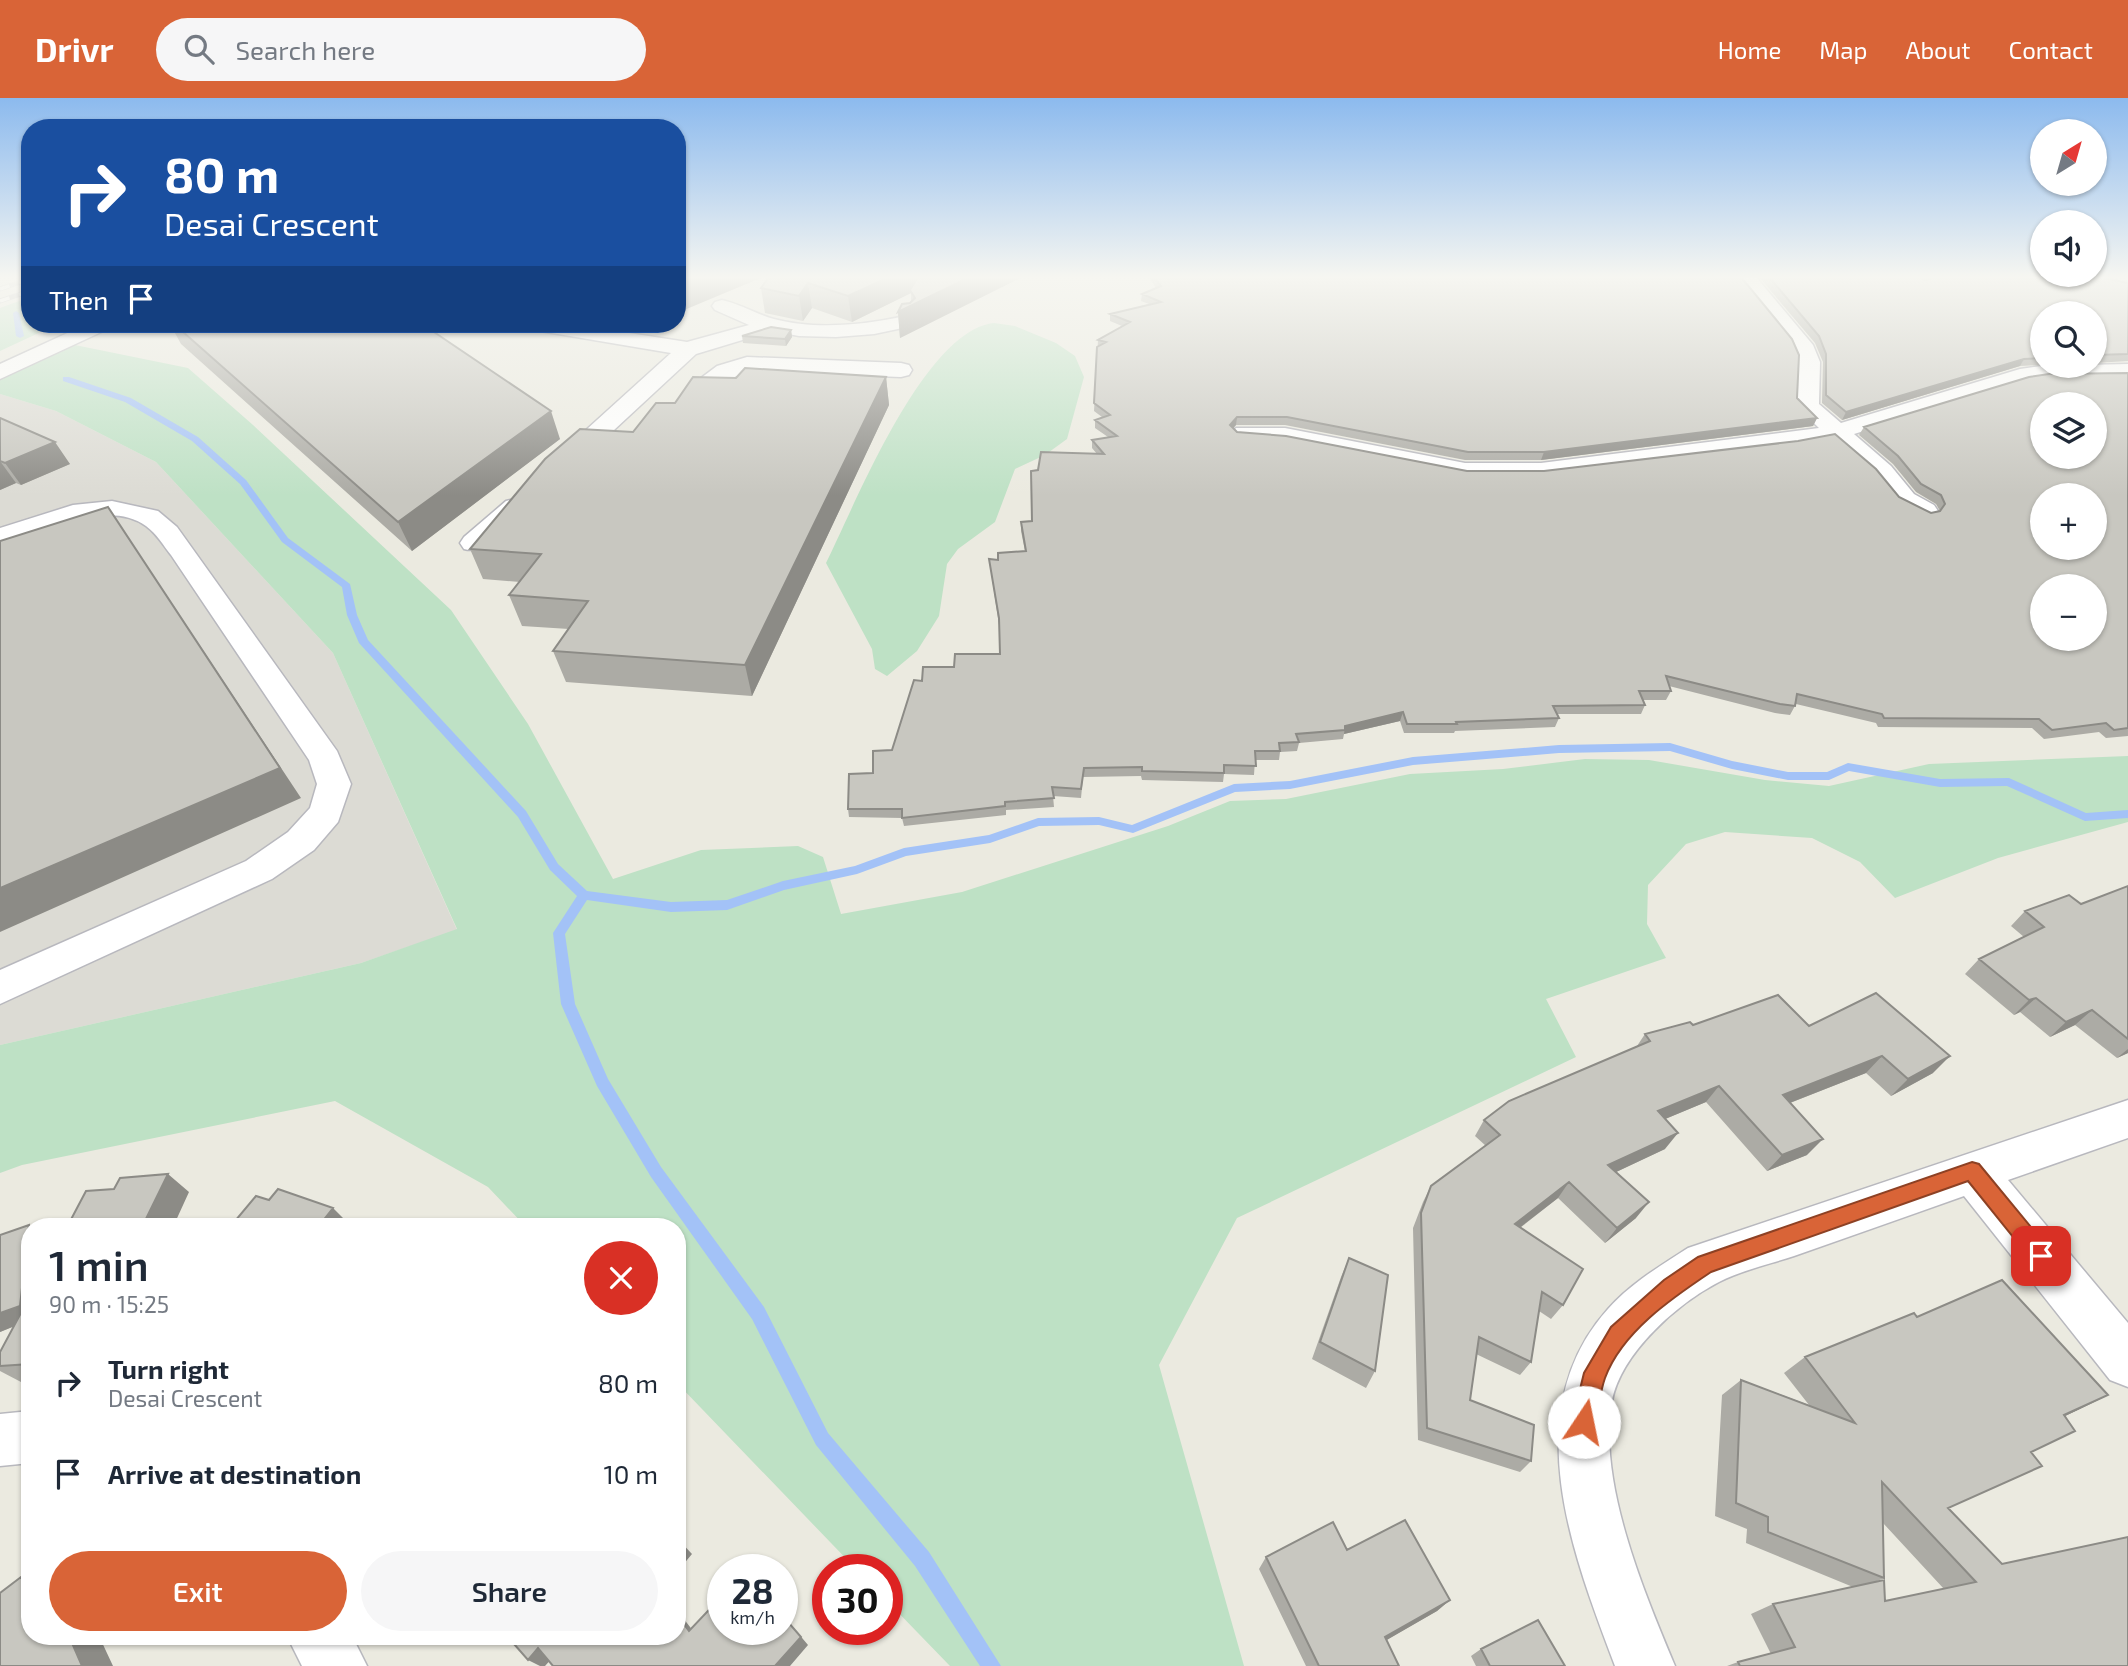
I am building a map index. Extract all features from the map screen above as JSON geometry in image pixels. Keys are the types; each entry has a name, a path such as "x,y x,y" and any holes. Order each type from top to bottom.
{"street":[{"path":"0,372 47,350"},
{"path":"474,543 653,384 687,350"},
{"path":"1805,350 1809,366 1808,406 1882,471 1893,487 1925,511"},
{"path":"700,387 725,371 747,364 901,370"},
{"path":"1244,433 1285,435 1440,467 1489,472 1573,467 1794,440 1838,431 2020,376 2044,372 2128,371"},
{"path":"653,384 736,390"},
{"path":"0,537 82,512 126,511 149,517 164,528 305,727 334,784 326,813 301,841 259,870 0,988"},
{"path":"1645,1666 1620,1604 1592,1504 1586,1450 1584,1422 1588,1395 1595,1373 1619,1334 1671,1287 1705,1264 2128,1119"},
{"path":"1972,1171 2128,1362"},
{"path":"0,1440 21,1438"},
{"path":"322,1645 337,1666"}],"shaded area":[{"path":"0,394 56,411 156,462 333,653 457,930 361,963 0,1045"}],"green space":[{"path":"58,350 100,350 188,368 451,610 528,724 613,879 701,850 798,846 823,857 841,914 962,892 1168,826 1230,801 1286,799 1410,774 1503,769 1585,759 1649,760 1765,780 1829,786 1929,764 2128,756 2128,822 1998,858 1895,898 1860,862 1812,838 1725,832 1686,844 1648,885 1647,924 1666,958 1546,999 1576,1057 1237,1218 1159,1365 1244,1666 950,1666 903,1618 903,1554 842,1554 686,1392 686,1218 517,1218 488,1187 335,1101 22,1165 0,1173 0,1045 361,963 457,929 333,653 156,462 56,411 0,394 0,379"},
{"path":"948,350 1066,350 1075,356 1084,377 1067,439 1045,455 1015,469 995,522 958,549 947,564 939,616 917,651 887,676 875,669 872,649 826,563 873,463 918,387"}],"building":[{"path":"204,350 461,350 551,411 398,522"},
{"path":"1097,350 1797,350 1799,355 1797,398 1817,418 1544,452 1468,452 1287,417 1237,417 1230,425 1237,432 1286,436 1467,471 1544,471 1798,441 1835,434 1876,469 1899,497 1931,513 1940,511 1945,504 1941,495 1921,484 1898,456 1864,427 2029,377 2107,378 2107,373 2128,373 2128,728 2114,730 2106,723 2052,730 2039,719 1884,718 1882,714 1797,694 1795,706 1780,704 1666,676 1671,691 1639,691 1645,705 1553,706 1559,718 1456,722 1457,724 1407,724 1403,712 1345,726 1345,730 1296,734 1299,742 1279,743 1280,751 1255,751 1256,766 1224,765 1224,773 1142,771 1142,767 1084,768 1081,789 1052,787 1054,798 1005,802 1005,806 902,818 902,809 848,809 849,774 873,773 873,751 892,750 914,680 922,681 923,667 954,667 955,654 1000,654 999,618 989,559 998,560 998,553 1026,551 1021,522 1032,521 1031,471 1038,470 1041,452 1104,454 1092,440 1117,436 1095,420 1110,415 1094,403"},
{"path":"1825,350 2030,350 2030,359 1846,412 1826,395"},
{"path":"2107,350 2128,350 2128,354 2107,355"},
{"path":"745,368 886,377 745,665 553,651 588,601 509,595 541,554 470,549 545,459 580,429 633,432 656,403 675,403 693,377 736,378"},
{"path":"0,418 55,442 5,463 0,461"},
{"path":"108,507 280,768 0,888 0,541"},
{"path":"2128,886 2128,1039 2092,1010 2066,1022 2036,998 2029,1000 1979,959 2044,927 2025,911 2069,895 2081,904"},
{"path":"1876,993 1950,1056 1908,1079 1882,1056 1783,1095 1823,1139 1782,1155 1719,1086 1658,1111 1678,1133 1608,1165 1649,1202 1617,1228 1569,1182 1515,1224 1583,1269 1563,1305 1542,1292 1531,1362 1479,1337 1470,1400 1534,1425 1531,1461 1427,1428 1421,1213 1431,1186 1500,1135 1484,1120 1509,1101 1650,1041 1645,1034 1690,1022 1693,1025 1778,995 1809,1026"},
{"path":"168,1174 146,1218 72,1218 86,1191 114,1189 120,1178"},
{"path":"278,1189 333,1208 325,1218 238,1218 256,1196 269,1200"},
{"path":"21,1228 20,1306 0,1313 0,1235"},
{"path":"1349,1258 1388,1275 1375,1371 1320,1342"},
{"path":"2002,1280 2108,1395 2064,1415 2075,1431 2031,1452 2042,1466 1948,1508 2002,1564 2128,1537 2128,1666 1740,1666 1738,1662 1795,1647 1773,1604 1884,1580 1885,1601 1976,1582 1882,1482 1884,1578 1768,1532 1768,1517 1736,1503 1741,1380 1855,1423 1805,1357 1914,1313 1917,1317"},
{"path":"21,1313 21,1365 0,1366 0,1352"},
{"path":"1405,1520 1450,1600 1385,1637 1399,1666 1319,1666 1266,1557 1333,1522 1347,1550"},
{"path":"21,1577 21,1645 73,1645 82,1666 0,1666 0,1593"},
{"path":"707,1612 707,1645 794,1645 775,1666 553,1666 538,1648 528,1660 515,1645 686,1645 686,1627 689,1631"},
{"path":"1538,1620 1565,1666 1490,1666 1481,1649"}],"waterway":[{"path":"66,379 128,400 195,439 243,482 285,540 347,586 352,615 363,641 522,814 554,867 584,895"},
{"path":"584,895 671,907 727,905 783,886 857,870 904,852 990,839 1038,822 1099,821 1133,829 1234,788 1290,785 1413,761 1559,749 1670,747 1732,765 1788,776 1829,776 1848,767 1940,783 2009,782 2085,817 2128,814"},
{"path":"584,895 559,933 568,1004 602,1082 656,1172 758,1313 822,1439 922,1559 991,1666"}],"route":[{"path":"1584,1422 1595,1373 1619,1334 1671,1287 1705,1264 1972,1171 2041,1256"}]}
